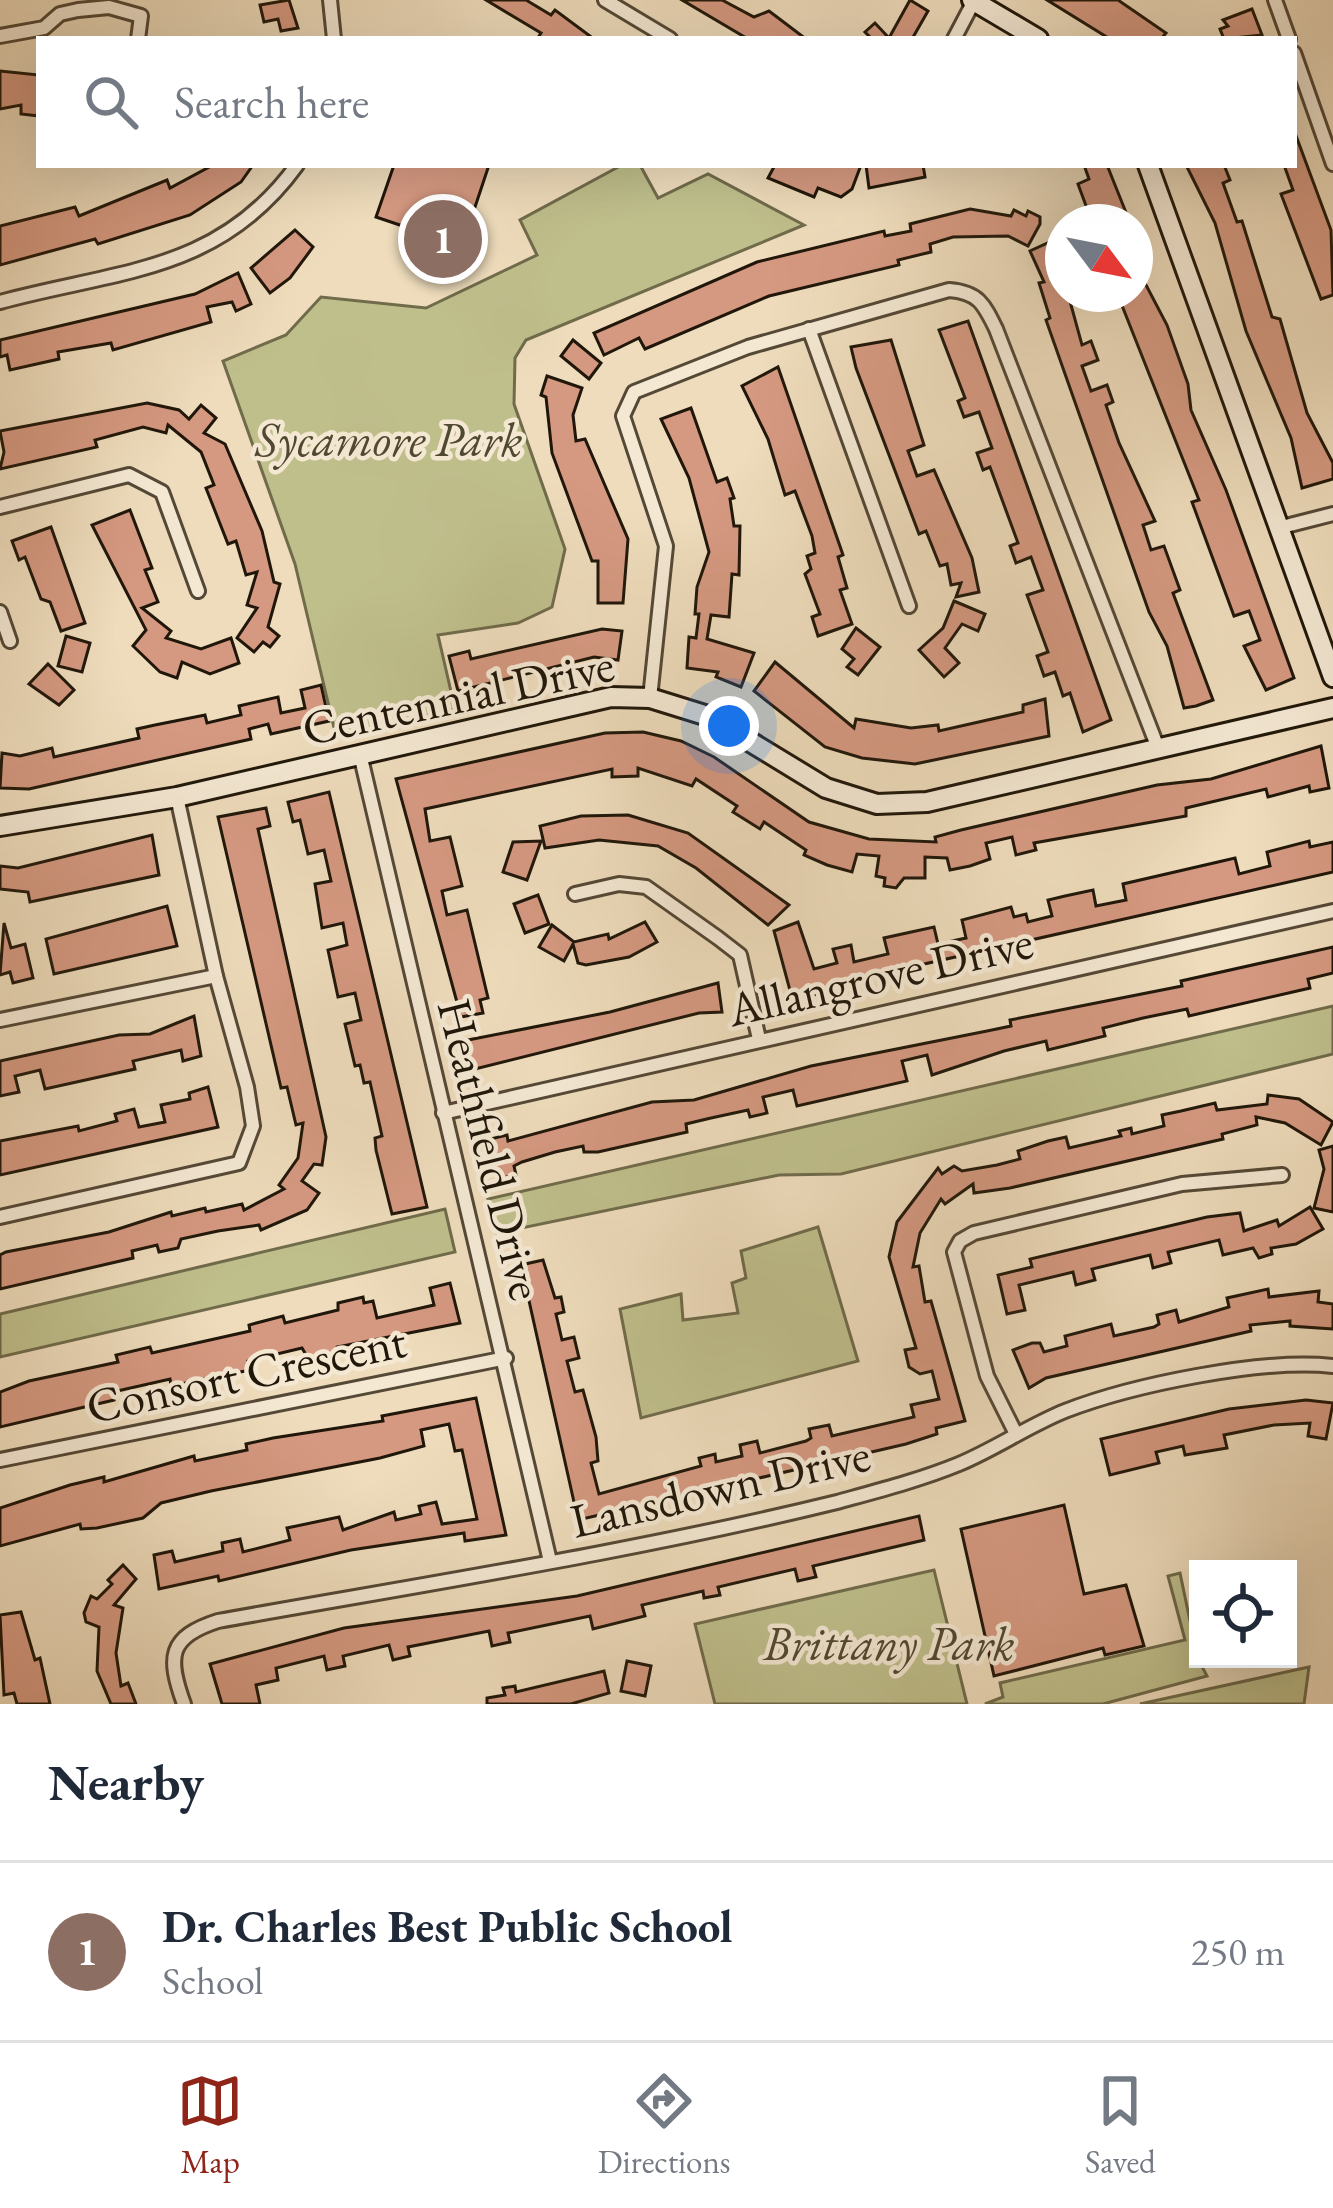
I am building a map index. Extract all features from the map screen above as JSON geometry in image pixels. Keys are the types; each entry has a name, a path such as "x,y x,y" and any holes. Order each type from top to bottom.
{"street":[{"path":"330,0 334,36"},
{"path":"605,0 665,36"},
{"path":"1275,0 1288,36"},
{"path":"956,36 973,1 1033,36"},
{"path":"0,36 47,34 60,14 109,7 141,16 138,36"},
{"path":"1297,62 1333,164"},
{"path":"1316,118 1333,113"},
{"path":"0,302 179,260 250,220 294,168"},
{"path":"1149,168 1333,677"},
{"path":"650,698 666,546 628,439 626,405 634,392 808,329 949,290 969,291 984,303 1158,748"},
{"path":"808,329 908,606"},
{"path":"0,507 129,476 149,481 162,492 198,591"},
{"path":"1278,528 1333,514"},
{"path":"0,612 10,641"},
{"name":"Centennial Drive","path":"0,826 177,797 535,710 611,697 650,698 708,716 826,788 877,804 927,802 1333,708"},
{"name":"Heathfield Drive","path":"360,754 443,1113 506,1358 550,1562"},
{"path":"0,1217 192,1178 239,1163 253,1126 177,797"},
{"path":"575,894 619,884 646,887 718,938 740,956 759,1039"},
{"name":"Allangrove Drive","path":"443,1113 1333,910"},
{"path":"0,1020 216,976"},
{"path":"1016,1435 987,1376 954,1252 960,1240 1182,1184 1282,1175"},
{"name":"Consort Crescent","path":"0,1460 506,1358"},
{"name":"Lansdown Drive","path":"184,1704 172,1672 174,1654 189,1630 218,1621 550,1562 836,1502 959,1464 1016,1435 1119,1394 1237,1370 1303,1363 1333,1366"}],"green space":[{"name":"Sycamore Park","path":"616,168 642,168 658,198 708,174 804,225 526,340 515,358 514,404 565,549 552,607 518,623 438,635 455,709 336,736 295,564 223,361 286,335 321,297 426,308 537,255 520,220"},
{"path":"1333,1006 1333,1054 841,1174 779,1175 497,1233 488,1199"},
{"path":"445,1209 455,1252 0,1357 0,1314"},
{"path":"818,1227 858,1361 641,1418 620,1309 681,1294 683,1320 738,1313 732,1283 746,1278 741,1251"},
{"name":"Brittany Park","path":"934,1570 967,1704 715,1704 695,1624"},
{"path":"1180,1573 1189,1616 1189,1668 1203,1668 1207,1676 1103,1704 985,1704 1003,1697 1000,1683 1185,1640 1168,1576"},
{"name":"Brittany Park","path":"1309,1667 1304,1704 1140,1704"}],"building":[{"path":"289,0 298,28 281,31 278,19 264,22 260,5"},
{"path":"486,0 526,0 551,15 555,10 590,36 539,36 541,33"},
{"path":"682,0 722,0 754,17 769,11 802,36 743,36"},
{"path":"910,0 928,11 914,36 890,36"},
{"path":"1047,0 1118,0 1166,33 1105,36"},
{"path":"1252,9 1262,35 1223,36 1220,29 1228,26 1223,20"},
{"path":"875,23 887,36 865,32"},
{"path":"0,71 36,75 36,116 21,114 21,105 0,109"},
{"path":"1297,138 1331,230 1333,295 1321,299 1281,194 1293,190 1285,168 1297,168"},
{"path":"207,168 251,168 241,182 190,215 98,244 95,239 0,265 0,226 75,207 79,216 167,180 170,188"},
{"path":"393,168 488,168 462,246 376,217"},
{"path":"773,168 860,168 852,189 841,197 818,188 814,197 768,178"},
{"path":"866,168 924,168 925,177 869,188"},
{"path":"1085,168 1108,168 1123,204 1085,204 1078,184 1089,179"},
{"path":"1188,168 1225,168 1230,180 1223,183 1237,222 1242,221 1272,317 1280,319 1307,413 1333,463 1333,479 1302,488 1291,438 1246,331 1215,223"},
{"path":"970,209 1011,216 1014,210 1026,216 1028,211 1040,217 1040,224 1028,246 1008,236 953,237 930,244 931,252 898,260 899,265 769,296 645,349 639,338 604,355 594,333 757,262 884,231 885,236 911,231 910,224"},
{"path":"295,230 313,247 290,278 270,293 251,268"},
{"path":"1045,244 1045,302 1039,283 1044,282 1030,251"},
{"path":"238,273 251,304 236,311 232,302 207,307 211,322 113,350 111,343 58,352 59,359 10,370 7,355 0,357 0,340 195,294"},
{"path":"1153,298 1167,325 1188,384 1191,410 1226,490 1294,678 1266,690 1244,646 1260,640 1249,611 1234,616 1192,502 1199,500 1125,312 1153,312"},
{"path":"1048,312 1073,312 1082,345 1091,341 1098,360 1082,366 1091,391 1107,385 1113,402 1106,405 1119,443 1155,521 1143,525 1151,550 1164,546 1180,590 1173,593 1213,700 1184,708 1167,646 1149,612 1046,320"},
{"path":"968,321 1111,720 1083,732 1070,693 1063,696 1055,672 1044,676 1037,656 1048,652 1027,595 1043,590 1031,557 1016,563 1010,546 1018,543 990,467 983,470 977,453 992,448 979,412 964,417 958,401 965,398 939,330"},
{"path":"573,340 601,363 589,379 561,356"},
{"path":"891,340 924,445 908,451 917,476 934,470 972,558 979,592 956,597 961,583 951,585 947,564 940,566 926,531 919,534 856,368 851,347"},
{"path":"778,367 843,555 838,557 847,588 840,590 852,624 818,636 812,617 820,614 805,574 811,569 807,556 815,553 812,536 795,491 785,495 768,439 742,386"},
{"path":"547,376 582,388 573,415 576,441 585,439 628,539 623,603 598,603 598,561 592,561 552,453 546,397 541,395"},
{"path":"147,403 179,410 189,419 201,405 216,418 204,433 225,444 262,531 274,582 280,584 268,627 279,636 270,647 263,642 254,652 237,638 257,608 247,605 257,572 246,575 236,541 228,544 206,488 214,485 201,452 168,425 166,433 143,427 95,440 97,447 0,469 4,452 0,431"},
{"path":"691,408 717,482 727,478 734,498 730,499 734,526 740,526 739,575 732,574 729,617 711,615 707,639 754,653 741,687 716,677 718,672 687,668 689,637 696,638 699,614 695,614 697,587 709,552 689,478 661,419"},
{"path":"130,510 152,568 145,570 158,602 142,608 171,631 166,638 201,649 231,638 239,663 210,674 182,662 177,678 160,672 133,646 146,630 92,525"},
{"path":"51,527 85,623 61,631 50,602 41,599 25,557 19,560 12,541"},
{"path":"954,601 985,614 978,631 962,624 945,648 959,663 944,677 919,650 943,628"},
{"path":"856,628 880,647 858,675 847,667 854,659 842,649"},
{"path":"602,629 622,631 618,660 594,657 458,691 449,656 469,651 471,659"},
{"path":"66,636 90,643 82,672 58,666"},
{"path":"775,662 854,728 856,719 911,728 938,725 939,731 1023,712 1023,705 1045,699 1049,736 915,764 862,758 825,747 754,691"},
{"path":"48,664 74,690 59,705 29,684"},
{"path":"321,685 329,721 271,734 268,724 249,729 251,739 29,789 0,788 2,753 20,756 52,748 54,757 139,738 137,729 205,715 207,723 241,715 239,706 278,697 281,713 305,708 301,690"},
{"path":"643,732 681,741 714,757 809,822 869,839 936,842 935,837 961,830 1157,785 1211,779 1321,746 1329,788 1310,792 1309,786 1268,797 1266,789 1186,808 1186,816 1034,843 1036,850 1016,855 1012,837 986,843 990,859 950,870 947,858 925,857 925,878 904,878 896,888 884,886 885,878 876,876 879,856 857,854 852,872 827,865 804,855 806,850 764,822 760,829 733,812 737,806 696,779 692,786 638,768 638,776 612,777 612,769 425,809 430,841 450,837 462,886 442,891 447,915 467,910 488,998 480,1000 483,1013 461,1017 396,779 605,733"},
{"path":"329,792 427,1207 392,1214 376,1150 375,1138 382,1136 370,1082 364,1083 360,1065 355,1066 345,1024 361,1020 355,993 338,997 328,950 347,945 343,923 322,928 315,884 331,881 324,850 308,854 300,820 293,822 288,802"},
{"path":"266,808 270,826 258,829 326,1137 322,1165 314,1164 302,1181 319,1193 307,1210 261,1230 259,1225 181,1239 178,1248 159,1252 157,1245 132,1251 133,1258 0,1289 0,1255 6,1252 109,1232 171,1212 172,1216 242,1204 244,1210 284,1189 279,1185 298,1158 303,1123 296,1125 287,1087 281,1088 218,817"},
{"path":"628,815 688,833 789,905 768,925 696,868 658,846 599,840 545,848 540,826 581,816"},
{"path":"152,835 159,875 30,902 28,892 0,889 0,866 18,868"},
{"path":"541,841 527,880 503,872 513,842"},
{"path":"1309,841 1310,847 1333,842 1333,872 831,985 832,991 804,997 792,998 774,931 798,922 814,969 837,963 833,949 851,945 854,962 888,954 884,938 934,927 938,944 966,938 962,920 1011,907 1014,917 1026,914 1028,922 1052,916 1048,900 1093,890 1096,906 1126,900 1123,884 1235,858 1239,874 1270,866 1267,852"},
{"path":"538,895 549,924 525,933 514,904"},
{"path":"167,906 177,946 54,974 46,939"},
{"path":"645,922 657,942 629,957 586,965 578,963 573,944 564,961 539,947 552,925 574,942 608,934 609,939"},
{"path":"4,923 11,948 25,944 33,978 13,983 10,972 0,975"},
{"path":"1333,947 1333,973 1308,979 1310,988 1189,1016 1187,1009 1143,1018 1103,1028 1105,1036 1048,1050 1046,1041 932,1075 927,1055 902,1061 907,1081 797,1106 793,1090 763,1097 767,1113 750,1117 748,1110 711,1118 686,1124 687,1132 598,1152 584,1152 583,1146 555,1152 522,1162 514,1166 516,1175 498,1179 490,1158 486,1140 507,1135 508,1141 652,1102 694,1100 811,1066 1011,1026 1010,1020 1182,986 1181,981"},
{"path":"718,983 722,1012 699,1013 467,1071 462,1059 458,1042 610,1012"},
{"path":"194,1016 201,1056 183,1061 181,1050 133,1061 135,1069 45,1089 40,1070 15,1076 19,1092 0,1096 0,1061 119,1035 150,1034"},
{"path":"208,1087 218,1127 0,1175 0,1141 78,1126 79,1131 117,1121 115,1114 134,1109 139,1127 165,1122 161,1105 190,1099 189,1093"},
{"path":"1268,1095 1299,1099 1333,1122 1321,1145 1285,1123 1256,1117 1257,1125 1222,1134 1223,1139 1010,1188 974,1193 973,1184 945,1204 941,1199 920,1233 913,1267 919,1266 925,1302 931,1301 965,1421 936,1428 937,1434 906,1444 578,1520 521,1265 543,1260 555,1298 561,1297 564,1312 556,1314 562,1340 574,1337 579,1358 567,1361 575,1392 583,1390 596,1437 598,1461 591,1463 599,1494 701,1466 699,1458 715,1454 716,1462 742,1456 740,1445 757,1441 760,1453 806,1441 811,1438 809,1429 829,1425 832,1436 914,1417 911,1405 939,1399 932,1371 920,1374 909,1367 905,1350 916,1348 889,1257 897,1222 938,1168 942,1174 954,1166 962,1171 997,1165 1020,1159 1018,1151 1048,1141 1066,1137 1069,1148 1121,1136 1119,1131 1131,1128 1132,1134 1164,1126 1162,1115 1215,1103 1217,1110 1267,1104"},
{"path":"1333,1146 1333,1212 1314,1208 1324,1169 1319,1150"},
{"path":"1310,1207 1323,1229 1296,1244 1271,1248 1272,1254 1259,1258 1253,1248 1223,1255 1219,1240 1168,1252 1171,1263 1153,1268 1150,1255 1092,1269 1095,1280 1076,1285 1073,1272 1019,1285 1025,1310 1007,1314 998,1275 1032,1267 1030,1259 1207,1217 1240,1213 1244,1231 1277,1220 1279,1226"},
{"path":"450,1283 460,1323 337,1347 335,1354 322,1357 308,1358 302,1348 248,1361 250,1370 171,1386 170,1379 113,1392 114,1400 0,1427 0,1392 29,1381 118,1362 116,1355 150,1347 152,1353 250,1331 249,1325 283,1316 285,1323 338,1310 338,1303 363,1297 364,1303 373,1301 377,1318 434,1305 430,1288"},
{"path":"1268,1289 1269,1297 1319,1291 1318,1302 1333,1304 1333,1329 1290,1326 1290,1321 1250,1325 1251,1331 1046,1378 1029,1388 1013,1350 1032,1343 1040,1343 1044,1352 1067,1346 1065,1336 1111,1324 1114,1336 1154,1327 1159,1324 1157,1315 1176,1310 1179,1322 1229,1307 1227,1298"},
{"path":"476,1398 506,1535 465,1541 464,1533 351,1550 219,1581 218,1576 159,1589 154,1555 172,1551 175,1562 223,1551 222,1543 240,1539 243,1552 290,1540 287,1528 339,1517 343,1530 394,1512 396,1520 421,1514 419,1506 436,1502 442,1524 477,1519 462,1450 455,1451 449,1424 421,1430 424,1446 380,1458 211,1491 161,1503 143,1518 97,1528 81,1529 80,1524 0,1546 0,1508 70,1485 104,1477 104,1482 194,1456 195,1461 247,1450 246,1444 383,1421 382,1416"},
{"path":"1306,1400 1333,1403 1326,1439 1308,1436 1310,1423 1274,1425 1224,1435 1227,1448 1185,1455 1183,1446 1156,1452 1159,1463 1110,1475 1101,1439 1229,1409"},
{"path":"1064,1505 1084,1594 1126,1585 1144,1646 1105,1655 1103,1648 994,1676 961,1529"},
{"path":"919,1516 924,1540 813,1566 816,1577 798,1581 795,1569 718,1587 720,1595 704,1598 703,1591 642,1605 645,1616 593,1629 590,1616 508,1633 510,1642 492,1646 489,1631 408,1647 410,1656 393,1660 389,1645 343,1656 345,1666 327,1670 324,1656 276,1668 278,1680 256,1685 260,1704 222,1704 210,1664 344,1628 577,1596"},
{"path":"123,1565 136,1579 114,1605 123,1608 116,1653 121,1686 128,1683 136,1704 111,1704 97,1671 99,1627 86,1622 84,1613 91,1596 97,1599"},
{"path":"21,1612 35,1660 40,1658 50,1704 17,1704 14,1693 4,1695 0,1615"},
{"path":"627,1661 651,1666 645,1696 621,1691"},
{"path":"604,1671 609,1693 571,1704 487,1704 487,1698 505,1695 503,1688 515,1686 516,1692"}],"place":[{"name":"Dr. Charles Best Public School","path":"443,239"}]}
